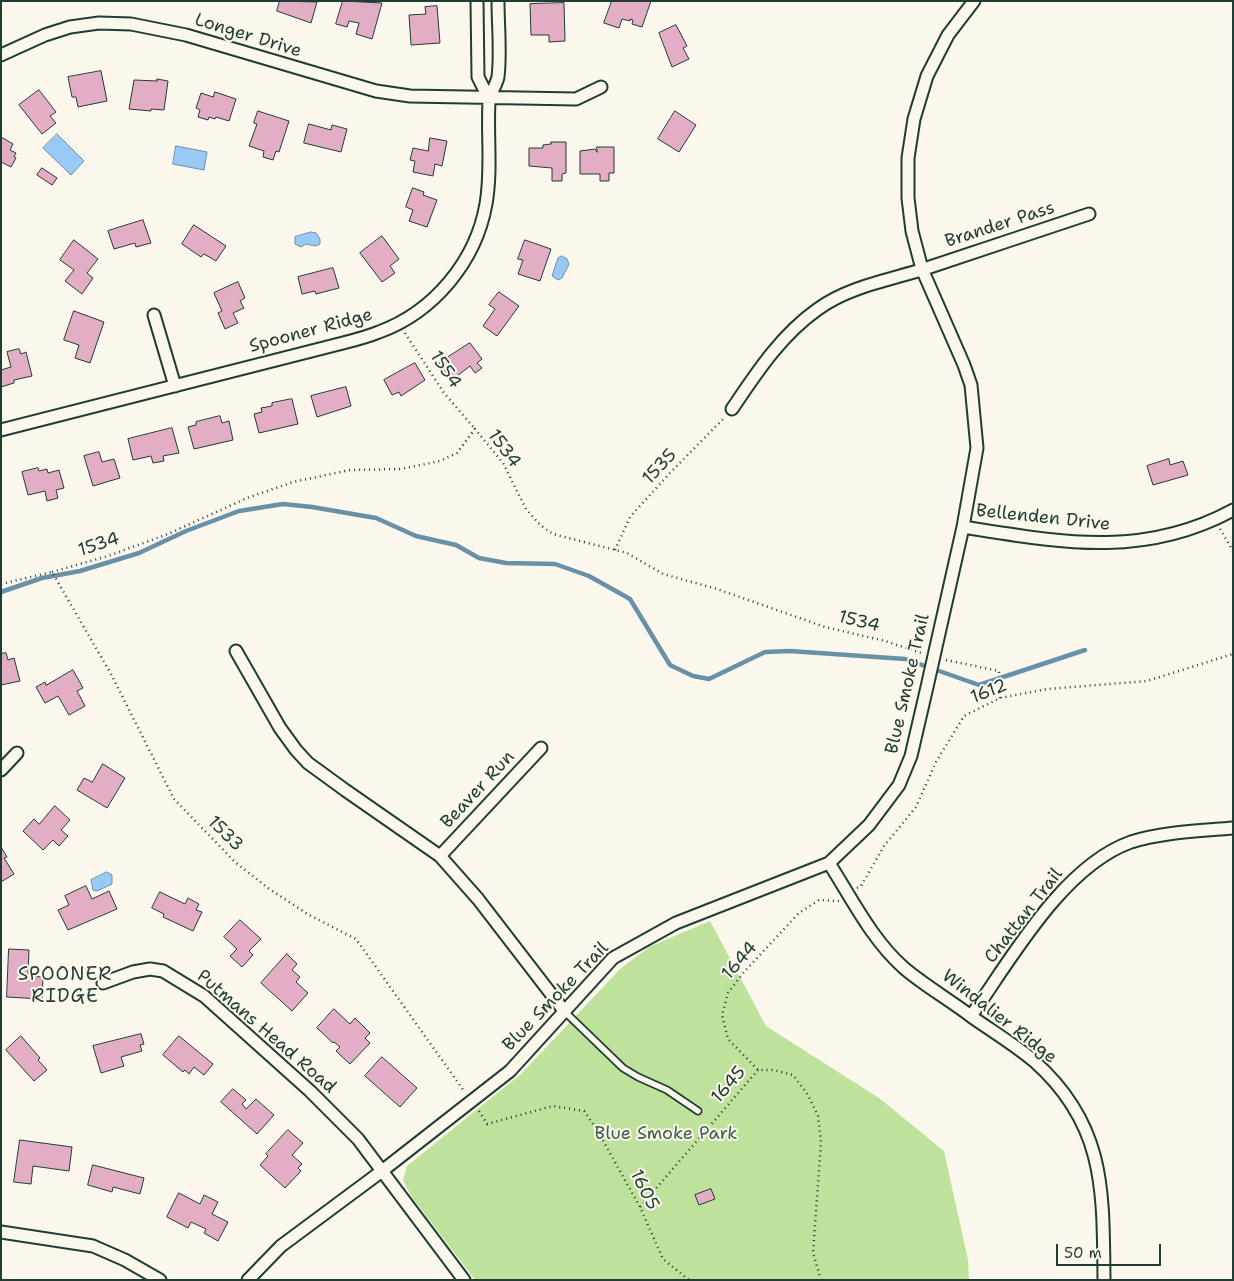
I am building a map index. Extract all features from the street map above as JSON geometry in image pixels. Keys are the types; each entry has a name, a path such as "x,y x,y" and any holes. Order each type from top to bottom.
{"street":[{"path":"477,1 478,77 489,99"},
{"name":"Spooner Ridge","path":"1,430 380,332 413,315 440,292 464,262 481,226 488,181 489,99 498,78 498,1"},
{"name":"Blue Smoke Trail","path":"248,1280 281,1246 473,1102 510,1070 613,958 653,934 684,919 829,863 869,825 899,784 911,756 963,527 977,448 974,402 964,365 922,269 912,231 908,198 908,158 914,120 927,76 948,35 974,1"},
{"name":"Longer Drive","path":"1,55 45,35 70,27 99,24 131,24 186,36 376,91 418,97 576,99 601,87"},
{"name":"Brander Pass","path":"732,409 766,360 791,331 818,308 842,295 1089,214"},
{"path":"154,315 175,386"},
{"name":"Bellenden Drive","path":"963,527 1057,541 1114,544 1190,530 1233,510"},
{"path":"236,651 280,728 308,763 440,856 478,899 565,1012"},
{"name":"Beaver Run","path":"440,856 542,748"},
{"path":"1,770 17,753"},
{"name":"Chattan Trail","path":"971,1016 1060,892 1084,870 1115,850 1144,839 1233,828"},
{"name":"Windalier Ridge","path":"829,863 882,944 905,968 1034,1061 1066,1096 1083,1121 1092,1144 1101,1186 1104,1280"},
{"name":"Putmans Head Road","path":"103,983 133,972 150,969 163,971 191,986 310,1091 358,1139 464,1280"},
{"path":"1,1232 93,1246 125,1260 160,1280"}],"lane":[{"path":"565,1012 623,1068 667,1090 698,1111"}],"path":[{"name":"1554","path":"398,323 444,393 475,429"},
{"name":"1535","path":"615,550 630,518 732,409"},
{"name":"1534","path":"52,572 108,556 168,534 247,498 293,482 350,470 401,469 440,460 457,452 475,429 503,463 526,509 540,525 553,534 627,553 662,574 717,589 825,627 885,641 968,666 999,671 1000,698"},
{"path":"1214,519 1233,551"},
{"path":"1,584 52,572"},
{"name":"1533","path":"52,572 111,674 174,799 209,838 255,878 309,915 356,939 473,1102"},
{"name":"1612","path":"848,894 861,886 884,846 916,806 936,762 964,716 1000,698 1047,689 1146,681 1233,654"},
{"name":"1644","path":"758,1070 728,1039 722,1015 728,994 744,972 799,913 819,900 841,901 848,894"},
{"path":"758,1070 774,1070 793,1075 808,1095 818,1116 821,1142 813,1253 821,1280"},
{"name":"1645","path":"640,1208 758,1070"},
{"name":"1605","path":"473,1102 487,1124 553,1106 584,1112 596,1128 640,1208 663,1259 689,1280"}],"green space":[{"name":"Blue Smoke Park","path":"710,921 766,1026 879,1098 944,1151 968,1260 969,1280 475,1280 411,1196 403,1180 407,1166 521,1074 621,968 651,946"}],"water":[{"path":"57,134 84,161 71,175 43,148"},
{"path":"176,146 207,152 204,170 173,164"},
{"path":"311,232 316,233 320,239 320,244 315,246 306,244 301,247 295,244 295,237"},
{"path":"562,256 567,259 569,264 562,278 558,280 552,276 558,258"},
{"path":"107,872 112,875 112,884 97,891 93,890 91,880"}],"building":[{"path":"280,1 317,2 311,23 277,11"},
{"path":"343,1 382,3 372,39 356,34 359,23 349,21 347,27 336,24"},
{"path":"612,1 651,1 642,27 632,24 633,20 630,19 630,21 622,19 619,28 604,23"},
{"path":"564,3 565,41 549,42 549,35 531,35 530,4"},
{"path":"437,6 440,43 411,45 409,15 426,14 425,7"},
{"path":"676,25 687,46 683,48 689,59 672,67 659,33"},
{"path":"101,71 107,101 78,107 76,97 72,97 68,77"},
{"path":"157,79 168,81 164,110 129,109 134,80 157,81"},
{"path":"39,90 56,112 50,116 56,123 42,134 19,105"},
{"path":"215,92 236,99 229,121 216,117 215,119 209,117 208,120 198,117 200,110 196,108 201,93 213,97"},
{"path":"258,111 289,121 279,152 276,151 273,160 263,157 264,151 249,146 257,124 254,123"},
{"path":"675,111 696,125 679,152 658,139"},
{"path":"309,124 331,130 332,125 347,129 341,152 304,143"},
{"path":"1,137 13,144 10,150 16,153 14,157 16,158 11,167 1,162"},
{"path":"430,138 447,141 442,166 435,164 433,176 413,172 415,161 410,160 413,148 428,151"},
{"path":"551,142 566,142 566,173 562,174 562,181 552,181 552,168 529,166 529,148 543,148 543,145 551,144"},
{"path":"597,147 614,147 614,173 609,173 609,181 600,181 600,174 580,174 580,151 595,149 597,152"},
{"path":"42,168 57,178 52,185 37,175"},
{"path":"413,188 424,192 423,195 437,200 427,227 409,221 413,210 406,207"},
{"path":"143,220 151,243 136,247 135,243 114,249 108,231"},
{"path":"194,225 226,246 216,261 204,254 201,257 182,244"},
{"path":"382,236 399,259 390,266 395,273 382,282 360,253"},
{"path":"74,240 98,259 87,273 93,278 82,294 65,281 74,270 60,260"},
{"path":"525,240 551,249 540,281 518,274 523,260 518,259"},
{"path":"333,268 339,288 316,294 315,291 302,294 298,277"},
{"path":"238,282 245,298 240,301 244,308 233,313 238,323 225,329 218,313 222,311 214,293"},
{"path":"499,292 519,306 497,336 483,326 495,309 489,305"},
{"path":"74,311 104,322 90,363 75,358 79,345 64,340"},
{"path":"470,343 482,359 477,363 482,368 475,373 470,366 452,380 439,363"},
{"path":"19,349 21,354 26,352 32,376 14,380 14,383 1,387 1,370 11,367 7,352"},
{"path":"415,363 425,380 401,396 399,392 392,395 384,380"},
{"path":"346,387 351,406 317,417 311,396"},
{"path":"292,399 298,424 259,433 254,414 262,412 261,408 272,406 272,403"},
{"path":"220,416 222,423 229,421 233,440 194,449 188,427 196,425 196,422"},
{"path":"172,428 179,453 163,456 164,461 153,463 151,456 133,460 128,439"},
{"path":"99,452 102,462 114,459 120,478 93,486 84,456"},
{"path":"1169,459 1170,465 1183,461 1188,475 1153,485 1147,466"},
{"path":"38,468 39,471 47,469 48,473 59,470 64,488 56,490 58,498 47,501 45,491 28,495 22,472"},
{"path":"6,653 8,660 14,658 20,681 1,685 1,654"},
{"path":"73,670 83,688 77,691 85,706 69,715 58,696 45,703 36,687 45,682 46,685"},
{"path":"103,764 125,778 107,808 77,790 84,778 92,782"},
{"path":"55,806 70,820 61,830 68,836 59,846 53,840 43,850 23,831 34,819 39,824"},
{"path":"1,847 7,857 4,858 14,874 1,882"},
{"path":"86,886 92,899 109,891 117,909 68,930 58,910 69,905 65,896"},
{"path":"160,892 185,904 188,898 199,904 196,910 202,912 193,931 163,917 164,914 152,908"},
{"path":"240,920 261,939 249,951 253,955 242,967 230,956 237,949 224,937"},
{"path":"9,949 29,950 28,976 43,977 42,999 7,997"},
{"path":"287,954 297,964 292,970 300,977 296,982 308,993 292,1011 261,983"},
{"path":"334,1009 350,1024 355,1018 370,1033 365,1038 370,1043 350,1064 336,1051 340,1047 317,1028"},
{"path":"141,1034 144,1044 140,1045 142,1051 121,1057 124,1066 101,1073 93,1046"},
{"path":"21,1036 40,1058 38,1060 47,1070 34,1081 6,1050"},
{"path":"179,1036 213,1064 204,1075 194,1067 189,1074 185,1070 183,1072 163,1055"},
{"path":"382,1057 417,1088 400,1107 365,1076"},
{"path":"233,1089 246,1100 242,1104 246,1109 256,1099 274,1115 257,1134 221,1102"},
{"path":"288,1130 303,1143 292,1155 302,1164 298,1168 301,1171 285,1188 260,1165 268,1156 266,1154"},
{"path":"20,1140 72,1147 69,1171 33,1166 31,1184 14,1182"},
{"path":"93,1165 144,1178 140,1194 113,1187 112,1192 88,1185"},
{"path":"711,1189 715,1199 699,1205 695,1195"},
{"path":"179,1193 200,1204 204,1195 218,1202 212,1214 228,1222 218,1241 204,1233 206,1229 191,1222 188,1228 167,1217"}],"waterway":[{"path":"1,592 42,578 80,571 139,553 186,531 239,511 283,504 376,518 416,536 456,545 479,558 506,563 555,564 589,576 630,599 670,665 693,676 709,679 765,652 790,651 905,659 979,685 1085,650"}],"district":[{"name":"SPOONER RIDGE","path":"65,986"}]}
